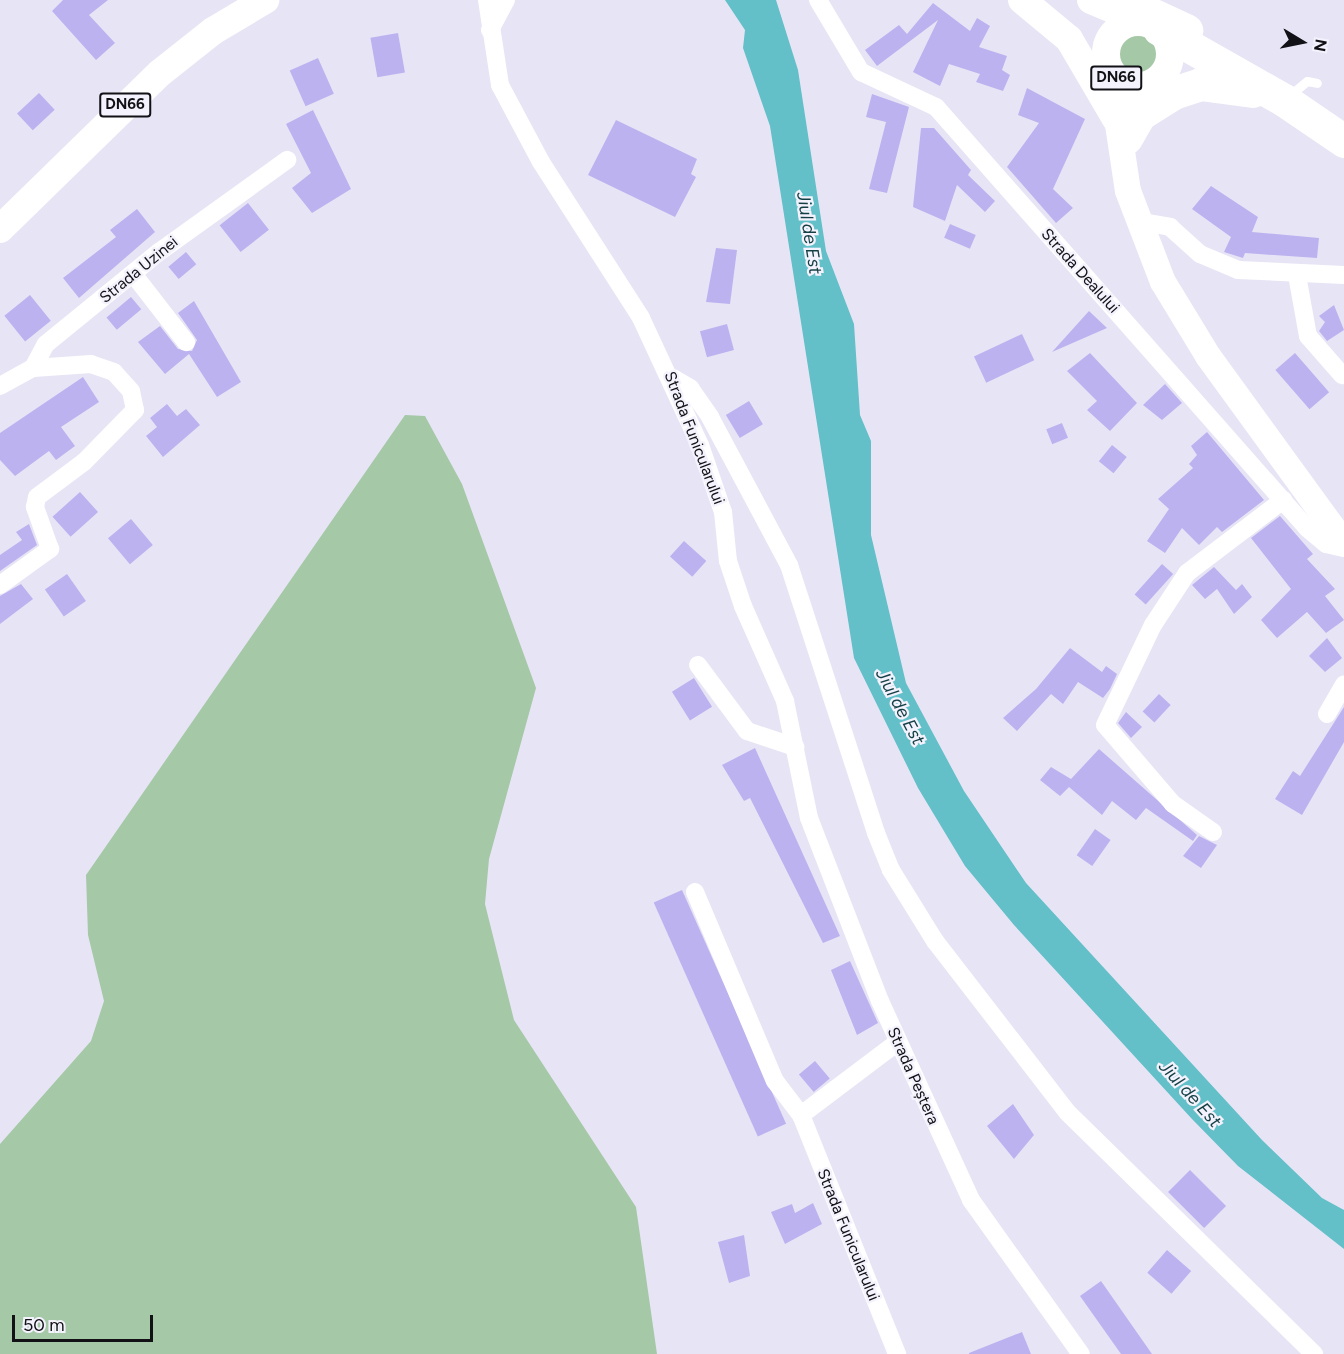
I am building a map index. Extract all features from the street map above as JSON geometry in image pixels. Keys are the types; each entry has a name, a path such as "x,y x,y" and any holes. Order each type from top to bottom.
{"highway":[{"name":"DN66","path":"1140,17 1232,72 1277,95 1344,141"},
{"name":"DN66","path":"1140,17 1236,57 1277,95"},
{"name":"DN66","path":"1156,79 1196,65 1232,72"},
{"path":"1121,138 1156,103 1200,84 1277,95"}],"main road":[{"name":"DN66","path":"0,229 160,73 213,31 265,0"},
{"path":"1022,0 1070,39 1121,138"},
{"name":"DN66","path":"1043,0 1123,83 1156,79 1170,56 1140,17 1091,0"},
{"name":"DN66","path":"1108,67 1112,33 1140,17"},
{"path":"1108,67 1137,221 1187,325 1344,543"},
{"path":"1121,138 1134,104 1156,79"}],"street":[{"name":"Strada Funicularului","path":"487,0 494,65 516,117 673,378 723,512 728,561 742,606 781,691 801,770"},
{"path":"490,30 506,0"},
{"name":"Strada Dealului","path":"818,0 861,72 936,107 1316,537 1344,548"},
{"name":"Strada Uzinei","path":"33,368 46,344 286,159"},
{"path":"1137,221 1170,227 1200,254 1238,270 1297,275 1344,275"},
{"path":"1297,275 1308,336 1342,375"},
{"path":"134,276 186,342"},
{"path":"0,386 33,368 91,364 114,372 131,392 135,410 84,462 37,497 35,507 50,549 0,585"},
{"path":"673,378 690,388 710,417 789,566 876,833 891,870 935,942 1067,1112 1314,1354"},
{"path":"1213,832 1173,804 1105,724 1153,624 1187,573 1283,500"},
{"path":"698,665 747,731 795,747"},
{"path":"1327,714 1344,685"},
{"name":"Strada Peștera","path":"801,770 824,864 898,1042 971,1200 1080,1354"},
{"name":"Strada Funicularului","path":"695,892 775,1080 801,1115 897,1354"},
{"path":"801,1115 898,1042"}],"lane":[{"path":"1277,95 1308,81 1317,83"}],"green space":[{"path":"1128,22 1170,51 1163,74 1153,82 1126,84 1107,63 1108,41"},
{"path":"405,415 425,416 462,484 536,688 489,859 485,904 514,1020 636,1207 657,1354 0,1354 0,1144 91,1041 104,1001 88,935 86,875"}],"water":[{"name":"Jiul de Est","path":"725,0 776,0 798,70 826,251 854,324 860,415 871,441 871,535 906,683 964,791 1026,883 1262,1140 1322,1198 1344,1210 1344,1249 1238,1166 1192,1119 1014,925 965,866 918,788 854,658 770,126 743,48 745,30"}],"building":[{"path":"63,0 108,0 89,15 115,43 96,60 52,11"},
{"path":"933,3 970,31 977,18 990,26 979,47 1007,56 1002,70 1010,75 1003,91 976,82 980,74 949,64 940,86 913,72 938,20 877,66 865,50 899,25 907,34"},
{"path":"398,33 405,72 377,77 370,38"},
{"path":"318,58 334,94 306,106 290,71"},
{"path":"1027,88 1085,119 1053,189 1073,208 1056,223 1007,167 1039,123 1018,115"},
{"path":"39,93 55,110 33,130 17,113"},
{"path":"872,94 909,107 887,193 869,189 886,122 866,117"},
{"path":"313,110 351,189 312,213 292,188 311,173 286,124"},
{"path":"616,120 697,159 691,174 696,177 675,217 588,175"},
{"path":"921,128 934,128 971,170 968,175 995,201 985,212 957,185 945,221 913,207"},
{"path":"1211,186 1258,217 1252,232 1319,238 1317,258 1245,253 1243,258 1224,252 1231,237 1192,209"},
{"path":"248,203 269,230 241,252 220,225"},
{"path":"137,209 155,232 79,298 63,278 116,237 110,230"},
{"path":"950,224 976,235 970,249 944,238"},
{"path":"716,248 737,250 730,304 706,302"},
{"path":"186,252 196,264 179,279 168,267"},
{"path":"30,295 51,321 25,341 4,316"},
{"path":"131,297 141,309 117,330 106,318"},
{"path":"194,301 241,382 217,397 189,354 165,374 138,342 160,326 178,349 192,351 197,340 178,313"},
{"path":"1334,305 1344,330 1327,341 1319,331 1325,322 1319,316"},
{"path":"1089,311 1107,328 1052,352"},
{"path":"727,324 734,350 707,357 700,331"},
{"path":"1022,334 1034,360 986,383 974,356"},
{"path":"1090,353 1137,403 1110,431 1087,410 1097,401 1067,371"},
{"path":"1295,353 1329,392 1309,409 1275,370"},
{"path":"83,377 99,402 61,427 75,446 56,460 49,451 15,476 0,460 0,433"},
{"path":"1165,384 1182,403 1162,420 1143,405"},
{"path":"749,401 763,424 740,438 726,415"},
{"path":"167,404 177,416 186,409 200,425 163,457 146,436 157,427 150,418"},
{"path":"1062,423 1068,438 1052,444 1046,429"},
{"path":"1207,432 1264,500 1222,532 1217,527 1199,545 1182,528 1165,553 1147,541 1169,509 1158,499 1193,468 1189,464 1197,455 1191,446"},
{"path":"1112,445 1127,457 1114,473 1099,461"},
{"path":"80,492 98,512 71,537 53,517"},
{"path":"1280,516 1313,554 1307,559 1335,589 1325,596 1344,620 1326,633 1307,612 1277,638 1261,620 1291,589 1251,538"},
{"path":"131,519 153,545 130,564 108,538"},
{"path":"29,524 37,545 0,571 0,555 22,540 16,532"},
{"path":"684,541 706,561 692,577 670,557"},
{"path":"1162,564 1173,574 1146,605 1135,594"},
{"path":"1214,567 1236,590 1242,584 1252,597 1234,614 1217,589 1205,599 1192,585"},
{"path":"67,574 86,601 64,617 45,589"},
{"path":"21,584 33,599 0,624 0,596"},
{"path":"1327,638 1342,658 1325,672 1309,656"},
{"path":"1070,648 1102,672 1106,666 1117,674 1110,689 1103,698 1078,682 1063,704 1051,694 1017,731 1003,718 1036,689"},
{"path":"694,678 712,707 690,721 672,692"},
{"path":"1159,694 1171,705 1154,722 1143,712"},
{"path":"1344,707 1344,742 1302,815 1275,799 1293,771 1300,776"},
{"path":"1126,712 1142,727 1131,738 1118,723"},
{"path":"755,748 840,936 823,943 750,798 744,801 722,765"},
{"path":"1099,749 1197,835 1193,841 1146,808 1136,820 1112,801 1102,815 1069,787 1060,796 1040,780 1051,767 1071,779"},
{"path":"1095,829 1111,840 1092,866 1077,855"},
{"path":"1199,836 1217,845 1201,868 1183,856"},
{"path":"682,890 786,1124 758,1136 654,903"},
{"path":"850,961 878,1023 857,1035 831,970"},
{"path":"815,1061 830,1079 814,1092 799,1074"},
{"path":"1013,1104 1034,1135 1014,1159 987,1126"},
{"path":"1190,1170 1226,1206 1204,1228 1168,1192"},
{"path":"813,1203 822,1224 785,1244 771,1212 792,1204 795,1213"},
{"path":"744,1235 750,1276 729,1283 718,1242"},
{"path":"1167,1250 1191,1271 1171,1294 1147,1273"},
{"path":"1101,1281 1152,1354 1121,1354 1080,1296"},
{"path":"1022,1332 1031,1354 969,1354 969,1353"}]}
